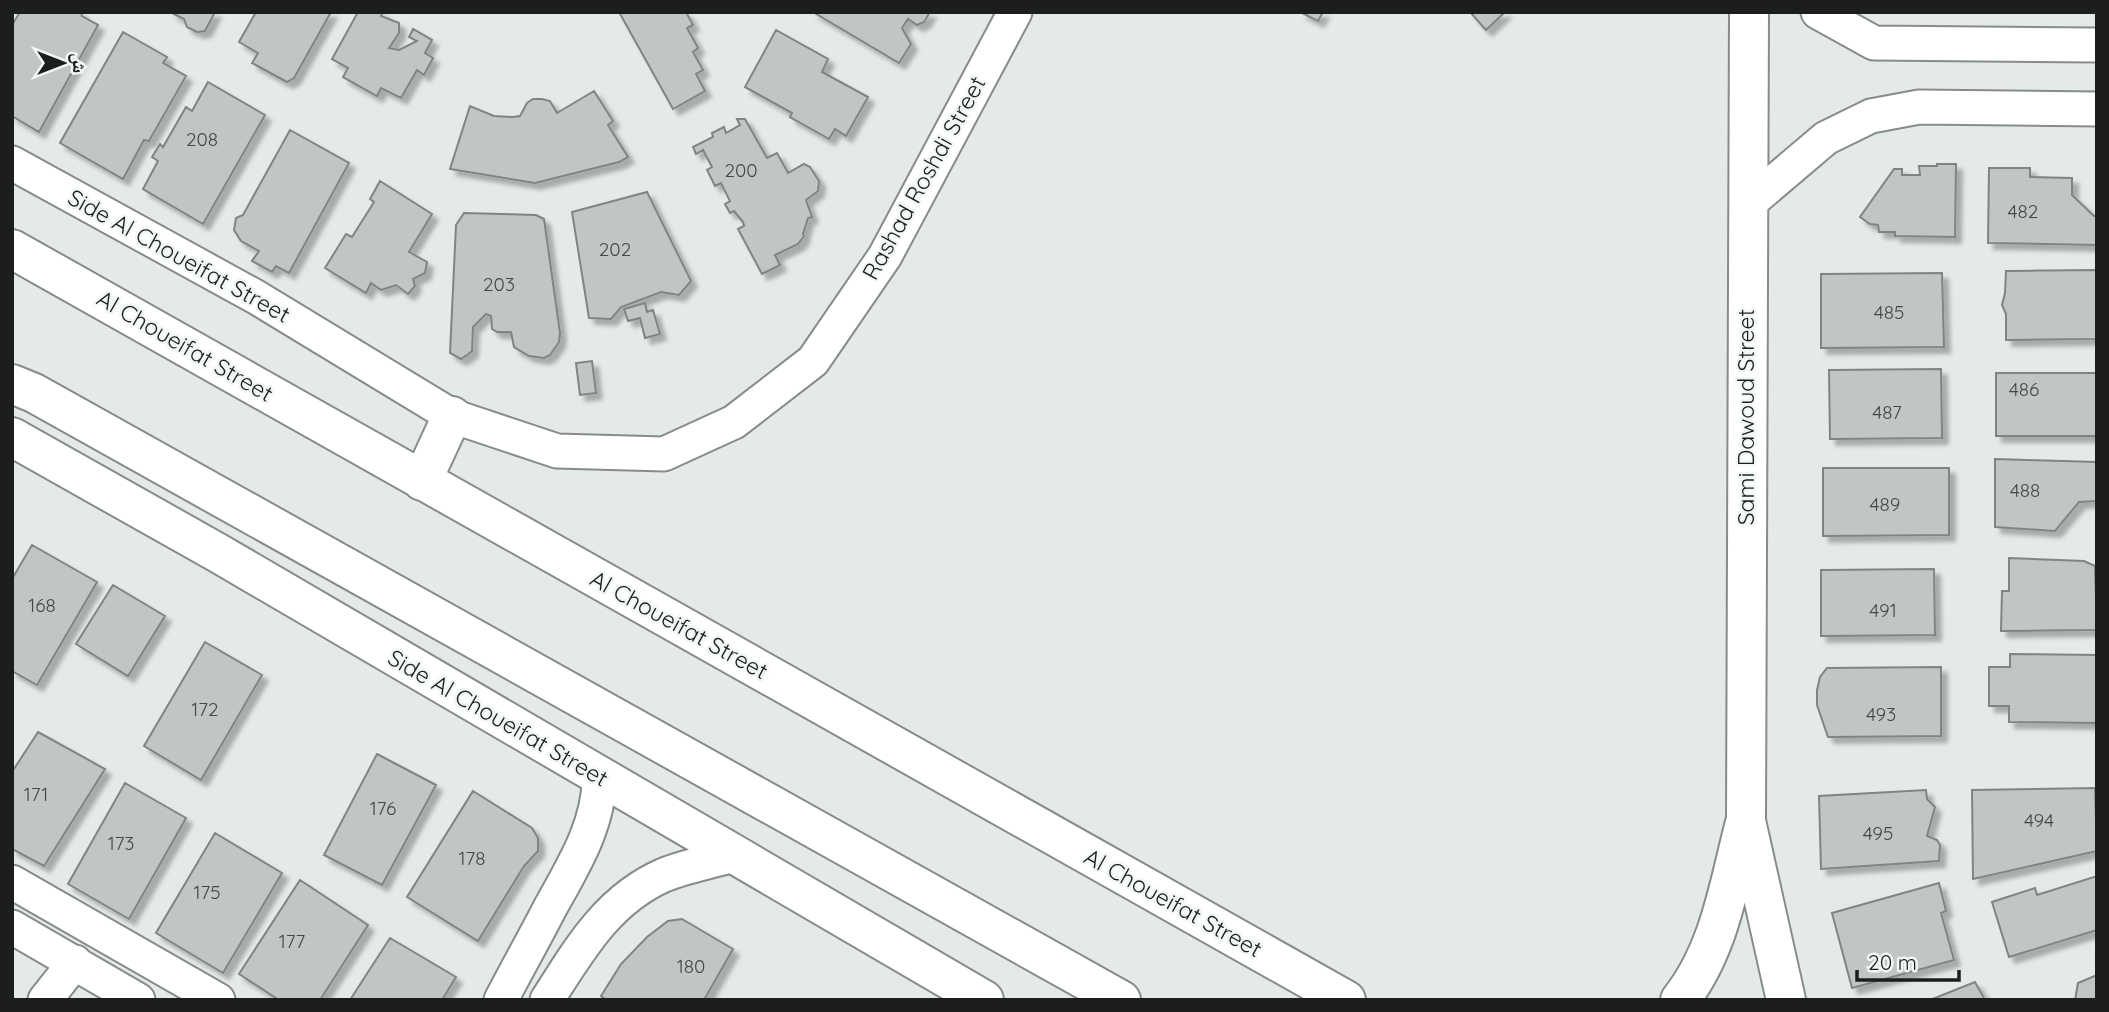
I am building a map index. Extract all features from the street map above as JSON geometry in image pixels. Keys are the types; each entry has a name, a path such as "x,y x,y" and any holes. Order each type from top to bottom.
{"main road":[{"name":"Sami Dawoud Street","path":"1749,12 1746,821 1786,1000"},
{"name":"Al Choueifat Street","path":"12,249 1346,1000"},
{"path":"12,384 34,393 1121,1000"},
{"path":"422,481 452,416"},
{"name":"Side Al Choueifat Street","path":"12,437 218,553 984,1000"},
{"name":"Sami Dawoud Street","path":"1680,1000 1690,988 1716,936 1746,821"}],"street":[{"name":"Rashad Roshdi Street","path":"452,416 557,451 664,454 734,422 813,361 886,256 1015,12"},
{"path":"1818,12 1874,43 2097,45"},
{"path":"1747,205 1826,138 1871,116 1919,107 2097,109"},
{"name":"Side Al Choueifat Street","path":"12,163 256,297 452,416"},
{"path":"501,1000 568,875 589,828 599,796 599,777"},
{"path":"547,1000 581,946 615,905 665,875 733,855"},
{"path":"12,882 218,1000"},
{"path":"12,927 138,1000"},
{"path":"45,1000 75,962"}],"building":[{"path":"20,12 81,12 82,16 98,25 39,132 12,116 12,25"},
{"path":"170,12 215,12 205,31 197,32 187,27 184,19"},
{"path":"256,12 331,12 294,78 287,82 252,63 258,53 239,42"},
{"path":"358,12 383,12 381,16 399,23 399,33 389,48 399,50 417,41 409,37 413,29 432,40 425,53 433,58 424,75 417,70 401,98 381,88 377,96 343,77 348,68 332,59"},
{"path":"619,12 686,12 693,25 687,28 698,48 693,52 703,70 696,74 705,91 673,109"},
{"path":"813,12 930,12 924,22 917,25 908,19 902,28 911,44 899,63"},
{"path":"1300,12 1323,12 1318,21"},
{"path":"1470,12 1505,12 1486,30"},
{"path":"776,30 828,59 822,72 868,97 846,136 835,129 829,139 790,117 792,113 745,87"},
{"path":"123,32 167,57 163,63 186,76 149,141 144,140 123,179 60,143"},
{"path":"208,82 265,115 203,224 143,189 158,161 152,157 160,144 163,147 186,107 192,111"},
{"path":"594,91 613,121 608,125 628,157 619,162 535,183 450,169 470,106 494,116 513,117 520,116 527,103 533,99 542,99 550,101 557,113"},
{"path":"737,119 745,119 767,158 777,153 788,173 804,164 810,167 819,181 818,191 806,200 812,217 808,218 804,236 798,244 775,255 780,265 762,274 738,229 744,226 743,222 734,211 730,213 725,204 730,201 721,183 715,186 707,170 712,167 703,150 696,154 693,147 713,137 712,133 724,127 726,133 740,125"},
{"path":"290,130 349,163 289,273 276,266 272,272 252,261 259,251 241,241 234,230 236,218 243,215"},
{"path":"1956,164 1955,237 1895,236 1895,232 1879,232 1878,225 1870,224 1860,217 1894,169 1902,169 1902,175 1920,175 1919,166"},
{"path":"1989,168 2030,168 2030,177 2072,178 2072,195 2097,216 2097,245 1988,243"},
{"path":"380,181 432,214 409,252 427,262 425,273 413,279 415,286 408,294 396,285 381,290 371,283 366,293 325,268 346,234 352,237 374,202 370,199"},
{"path":"647,192 691,281 679,295 661,292 621,307 611,319 589,318 572,212"},
{"path":"464,213 536,215 544,219 560,333 559,342 550,355 544,358 529,356 514,347 511,332 497,332 492,329 491,316 486,314 473,327 472,351 461,359 450,353 456,225"},
{"path":"2097,270 2097,339 2006,340 2006,314 2002,305 2006,271"},
{"path":"1942,273 1944,347 1821,348 1821,274"},
{"path":"645,303 647,312 653,310 660,334 645,338 640,318 628,321 624,309"},
{"path":"592,361 596,393 580,395 576,363"},
{"path":"1941,369 1942,438 1830,439 1829,370"},
{"path":"1996,373 2097,373 2097,436 1996,436"},
{"path":"1995,459 2097,462 2097,501 2079,502 2055,531 1995,527"},
{"path":"1823,468 1949,468 1949,535 1823,536"},
{"path":"32,545 97,582 37,685 12,671 12,579"},
{"path":"2009,558 2084,561 2095,566 2097,630 2001,631 2002,591 2009,591"},
{"path":"1934,569 1935,635 1821,636 1821,570"},
{"path":"113,585 165,616 128,676 76,644"},
{"path":"205,642 262,675 201,780 144,746"},
{"path":"2010,654 2097,655 2097,723 2009,722 2009,706 1989,706 1989,667 2010,667"},
{"path":"1941,667 1941,736 1828,737 1817,705 1820,677 1827,668"},
{"path":"38,732 105,769 44,866 12,849 12,772"},
{"path":"377,754 436,785 382,885 324,855"},
{"path":"125,783 186,818 129,919 68,884"},
{"path":"2095,788 2097,851 1973,879 1972,790"},
{"path":"1926,790 1927,799 1935,807 1927,836 1937,840 1940,845 1939,861 1821,869 1819,796"},
{"path":"473,791 532,828 538,838 538,851 524,866 478,941 407,897"},
{"path":"215,833 282,873 223,973 156,933"},
{"path":"2097,876 2097,930 2009,957 1992,902 2035,888 2037,895"},
{"path":"300,880 368,925 320,1000 279,1000 239,974"},
{"path":"1939,883 1946,911 1941,913 1954,960 1852,988 1832,913"},
{"path":"682,919 733,949 704,1000 606,1000 601,996 621,964 647,937 668,921"},
{"path":"390,938 456,977 442,1000 350,1000"},
{"path":"2097,975 2097,1000 2075,1000 2078,983"},
{"path":"1975,982 1985,1000 1930,1000"}]}
